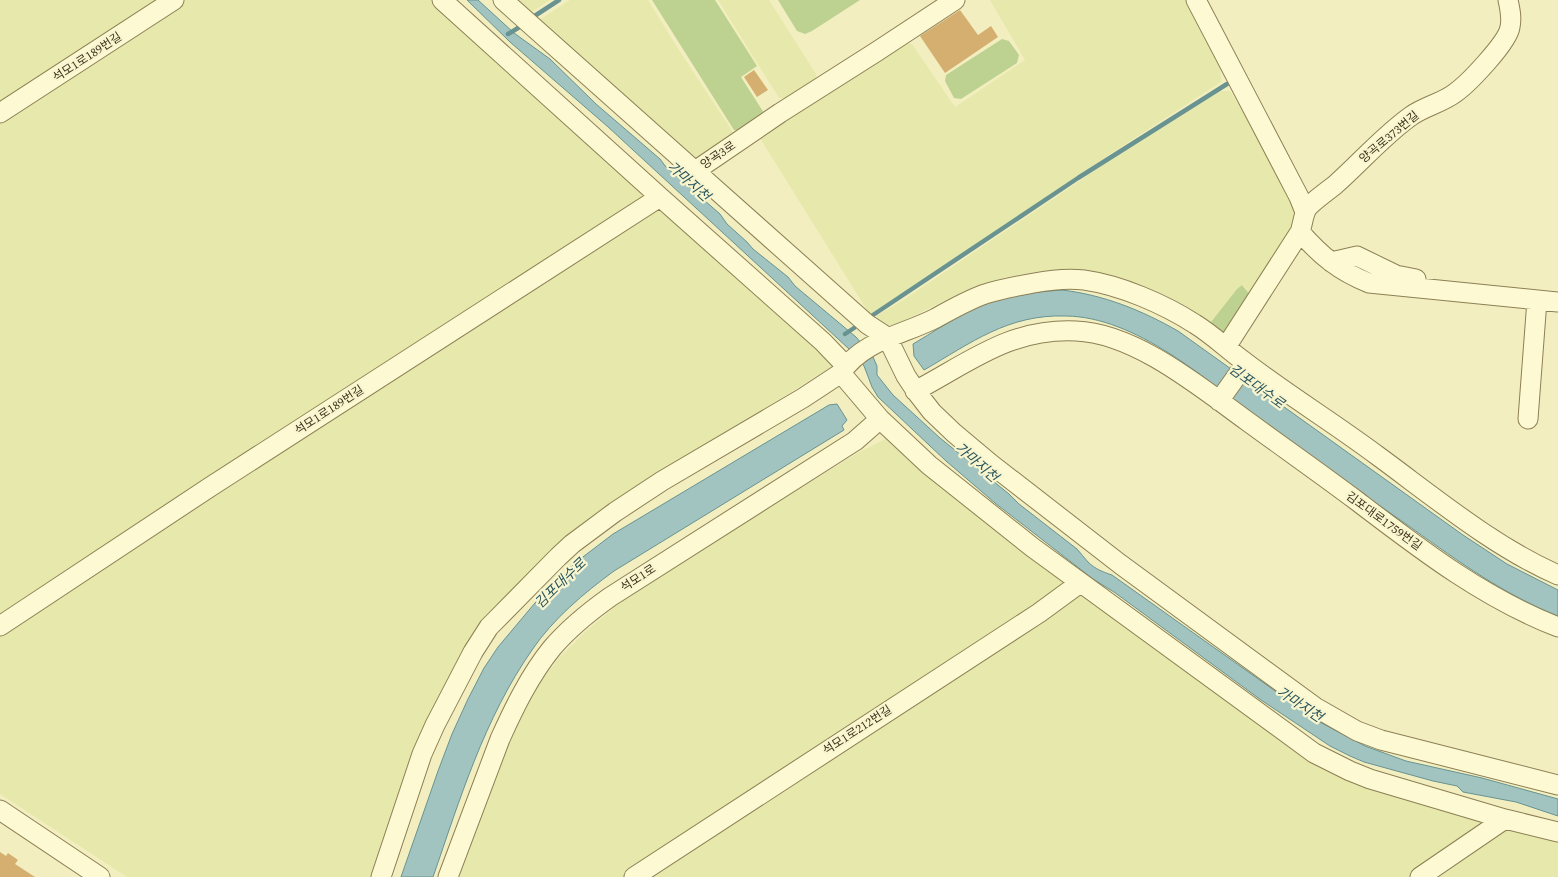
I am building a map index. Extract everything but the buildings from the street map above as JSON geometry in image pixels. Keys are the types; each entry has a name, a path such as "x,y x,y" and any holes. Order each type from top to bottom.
{"lane":[{"name":"석모1로189번길","path":"0,113 174,0"},
{"path":"442,0 823,342 845,367 880,419 929,465 1012,533 1314,753 1370,779 1505,819 1558,832"},
{"path":"503,0 695,171"},
{"name":"양곡3로","path":"883,339 695,171 780,113 955,0"},
{"path":"1196,0 1295,188 1305,212 1300,232 1226,347"},
{"name":"양곡로373번길","path":"1305,212 1308,207 1335,185 1374,147 1399,126 1424,108 1455,94 1468,82 1507,38 1510,27 1508,0"},
{"name":"석모1로189번길","path":"0,626 210,486 660,197"},
{"path":"1300,232 1316,250 1331,262 1350,275 1369,283 1558,302"},
{"path":"380,877 422,754 435,724 473,652 490,627 558,557 572,544 615,512 662,481 803,398 883,339 914,329 965,302 1005,288 1066,279 1096,282 1138,295 1167,308 1194,324 1226,347 1244,365 1352,437 1497,542 1534,565 1558,575"},
{"path":"1528,419 1538,300"},
{"name":"김포대로1759번길","path":"915,390 940,378 981,353 1011,340 1047,333 1076,331 1108,337 1134,347 1221,398 1410,541 1464,578 1516,609 1558,626"},
{"path":"883,339 915,390 932,412 948,428 991,464 1135,575 1328,715 1357,731 1381,740 1558,785"},
{"path":"1221,398 1244,365"},
{"name":"석모1로","path":"448,877 509,719 541,663 553,647 574,626 610,597 855,441 880,419"},
{"name":"석모1로212번길","path":"634,877 1039,613 1080,583"},
{"path":"0,810 100,877"},
{"path":"1420,877 1505,819"}],"green space":[{"path":"0,0 450,0 840,361 576,528 484,618 437,701 376,877 127,877 0,794"},
{"path":"515,0 550,0 530,13"},
{"path":"570,0 648,0 736,137 694,161 539,20"},
{"path":"652,0 715,0 757,66 741,77 764,113 741,132 734,130"},
{"path":"718,0 769,0 816,74 817,80 788,98 779,98"},
{"path":"778,0 860,0 805,34 797,31"},
{"path":"990,0 1187,0 1220,63 1221,82 870,315 760,138 768,127 901,43 912,44 955,107 1025,60"},
{"path":"1002,39 1009,41 1019,55 1017,63 961,99 954,98 945,81 946,75"},
{"path":"1221,91 1230,91 1263,144 1295,208 1296,223 1252,297 1243,285 1237,289 1207,327 1089,274 1048,270 1006,277 975,286 899,323 887,326 873,318 905,299 1106,163"},
{"path":"1242,285 1252,297 1226,338 1220,338 1211,322"},
{"path":"889,437 957,483 1335,759 1558,827 1558,877 457,877 488,791 523,707 557,660 584,633 632,592 856,454"}],"water":[{"path":"467,0 478,0 514,33 550,59 596,104 720,214 727,224 753,249 856,337 873,357 877,366 877,375 893,395 940,438 1019,504 1077,549 1093,567 1112,575 1316,720 1365,746 1406,761 1482,778 1558,799 1558,816 1516,802 1463,792 1457,786 1364,762 1330,746 1261,700 1114,592 1093,579 995,503 946,461 878,397 864,366 849,349 607,126 510,42"},
{"path":"1062,290 1078,292 1122,304 1178,331 1463,535 1507,564 1558,590 1558,616 1519,598 1465,565 1316,461 1193,369 1144,338 1118,327 1092,319 1066,316 1045,317 1008,325 991,332 924,370 914,356 913,344 973,309 1016,295"},
{"name":"김포대수로","path":"837,404 847,420 842,426 844,430 614,571 580,597 559,617 532,650 500,704 475,760 433,877 401,877 438,771 468,699 484,668 498,647 540,597 575,563 613,534 829,405"}],"waterway":[{"path":"533,17 559,0"},
{"path":"508,34 518,28"},
{"path":"873,315 1078,178 1227,84"},
{"path":"845,334 854,328"}],"water label":[{"name":"가마지천","path":"689,181"},
{"name":"가마지천","path":"977,462"},
{"name":"가마지천","path":"1300,704"}]}
